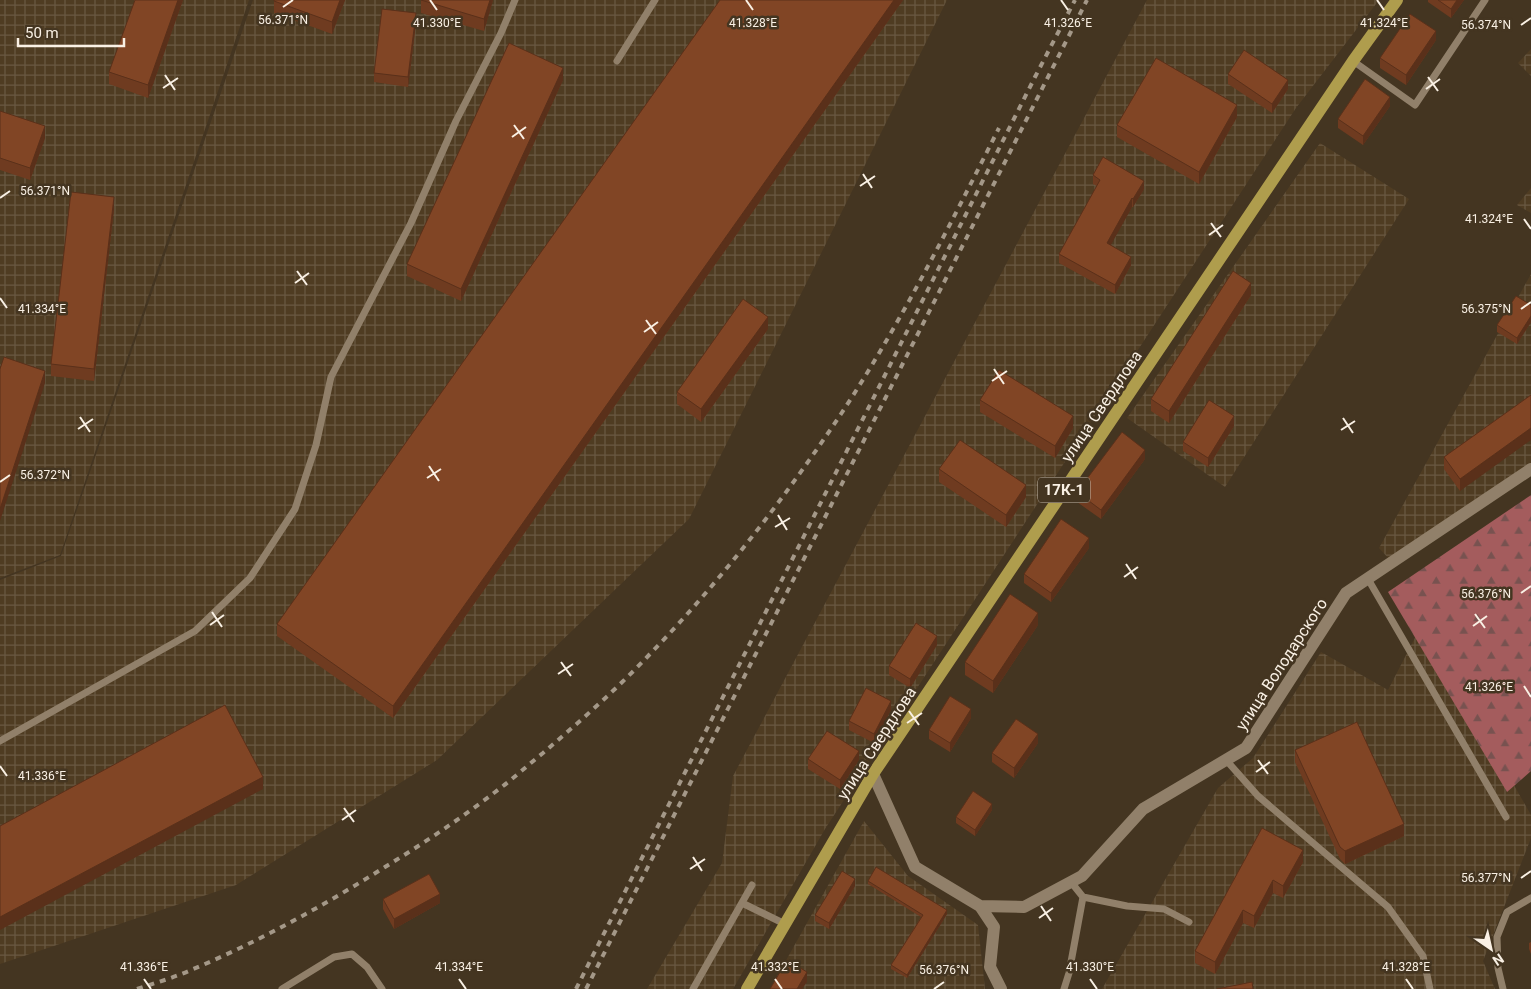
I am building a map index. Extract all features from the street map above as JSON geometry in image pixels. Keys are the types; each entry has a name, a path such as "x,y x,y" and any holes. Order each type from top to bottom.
{"main road":[{"name":"улица Свердлова","path":"746,989 873,774 1353,61 1397,0"}],"street":[{"name":"улица Володарского","path":"980,906 1024,906 1082,876 1143,809 1246,748 1346,593 1531,469"},
{"path":"873,774 915,867 980,906 994,927 990,967 1001,989"}],"lane":[{"path":"0,741 195,632 250,578 295,509 316,445 331,377 411,224 456,121 501,33 515,0"},
{"path":"617,61 654,0"},
{"path":"1353,61 1415,105 1485,0"},
{"path":"1368,579 1506,817"},
{"path":"1226,760 1258,796 1388,906 1423,956 1430,989"},
{"path":"1071,882 1083,897 1127,906 1164,909 1189,922"},
{"path":"693,989 752,885"},
{"path":"1064,989 1069,973 1083,897"},
{"path":"1503,989 1498,968 1498,937 1507,912 1531,898"},
{"path":"742,903 785,924"},
{"path":"282,989 334,958 352,954 367,967 382,989"}],"shaded area":[{"path":"0,0 249,0 60,555 0,578"},
{"path":"253,0 947,0 689,519 437,760 236,885 0,964 0,580 61,556"},
{"path":"1147,0 1379,0 1296,108 825,829 733,989 647,989 722,863 733,776"},
{"path":"1531,49 1531,76 1518,63"},
{"path":"1320,143 1409,199 1225,487 1127,418"},
{"path":"1531,188 1531,213 1517,205"},
{"path":"1531,274 1531,467 1390,560 1379,548"},
{"path":"1422,624 1531,815 1531,838 1483,961 1495,989 1102,989 1218,788 1253,758 1321,652 1388,690"},
{"path":"864,821 908,876 978,925 985,989 770,989"}],"green space":[{"path":"1531,495 1531,771 1507,792 1388,592"}],"building":[{"path":"135,0 178,0 148,85 109,72"},
{"path":"274,0 340,0 332,22"},
{"path":"421,0 490,0 484,19"},
{"path":"720,0 894,0 393,706 277,624"},
{"path":"1438,0 1457,0 1451,9"},
{"path":"382,9 416,13 408,77 374,73"},
{"path":"1410,14 1436,31 1406,75 1380,58"},
{"path":"509,43 563,68 461,289 407,264"},
{"path":"1244,50 1288,80 1272,104 1228,74"},
{"path":"1156,58 1237,105 1199,172 1117,125"},
{"path":"1365,79 1390,97 1363,136 1338,119"},
{"path":"0,111 45,126 30,168 0,158"},
{"path":"1103,157 1144,181 1132,198 1107,243 1131,257 1115,285 1059,254 1100,180 1093,175"},
{"path":"71,192 114,197 94,369 51,364"},
{"path":"1233,271 1251,283 1169,411 1151,399"},
{"path":"1516,296 1531,305 1531,316 1517,338 1497,325"},
{"path":"743,299 768,317 701,409 677,392"},
{"path":"4,357 45,371 0,509 0,369"},
{"path":"999,370 1073,416 1055,446 980,400"},
{"path":"1531,395 1531,428 1460,479 1444,457"},
{"path":"1209,400 1234,416 1208,458 1183,442"},
{"path":"1122,432 1145,450 1101,510 1077,492"},
{"path":"960,440 1026,485 1006,515 939,469"},
{"path":"1061,519 1089,538 1051,593 1024,574"},
{"path":"1010,594 1038,613 993,681 965,662"},
{"path":"916,623 937,636 910,679 889,666"},
{"path":"866,688 891,701 874,734 849,721"},
{"path":"950,696 971,709 950,743 929,730"},
{"path":"225,705 263,777 0,917 0,826"},
{"path":"1016,719 1038,734 1014,768 992,753"},
{"path":"1357,722 1404,824 1345,851 1340,847 1295,750"},
{"path":"827,731 859,751 840,780 808,759"},
{"path":"973,791 992,804 975,830 956,817"},
{"path":"1262,828 1303,850 1283,886 1273,880 1254,916 1243,910 1215,962 1195,951"},
{"path":"876,867 947,910 907,975 891,965 923,915 868,881"},
{"path":"842,871 855,879 829,923 815,915"},
{"path":"429,874 440,894 394,919 383,899"},
{"path":"787,960 807,972 797,989 770,989"},
{"path":"1252,982 1253,989 1217,989"}],"railway":[{"path":"576,989 1075,0"},
{"path":"586,989 1087,0"},
{"path":"137,989 184,973 290,923 414,849 457,820 510,780 584,718 636,668 726,569 774,508 841,414 904,309 999,128"}]}
